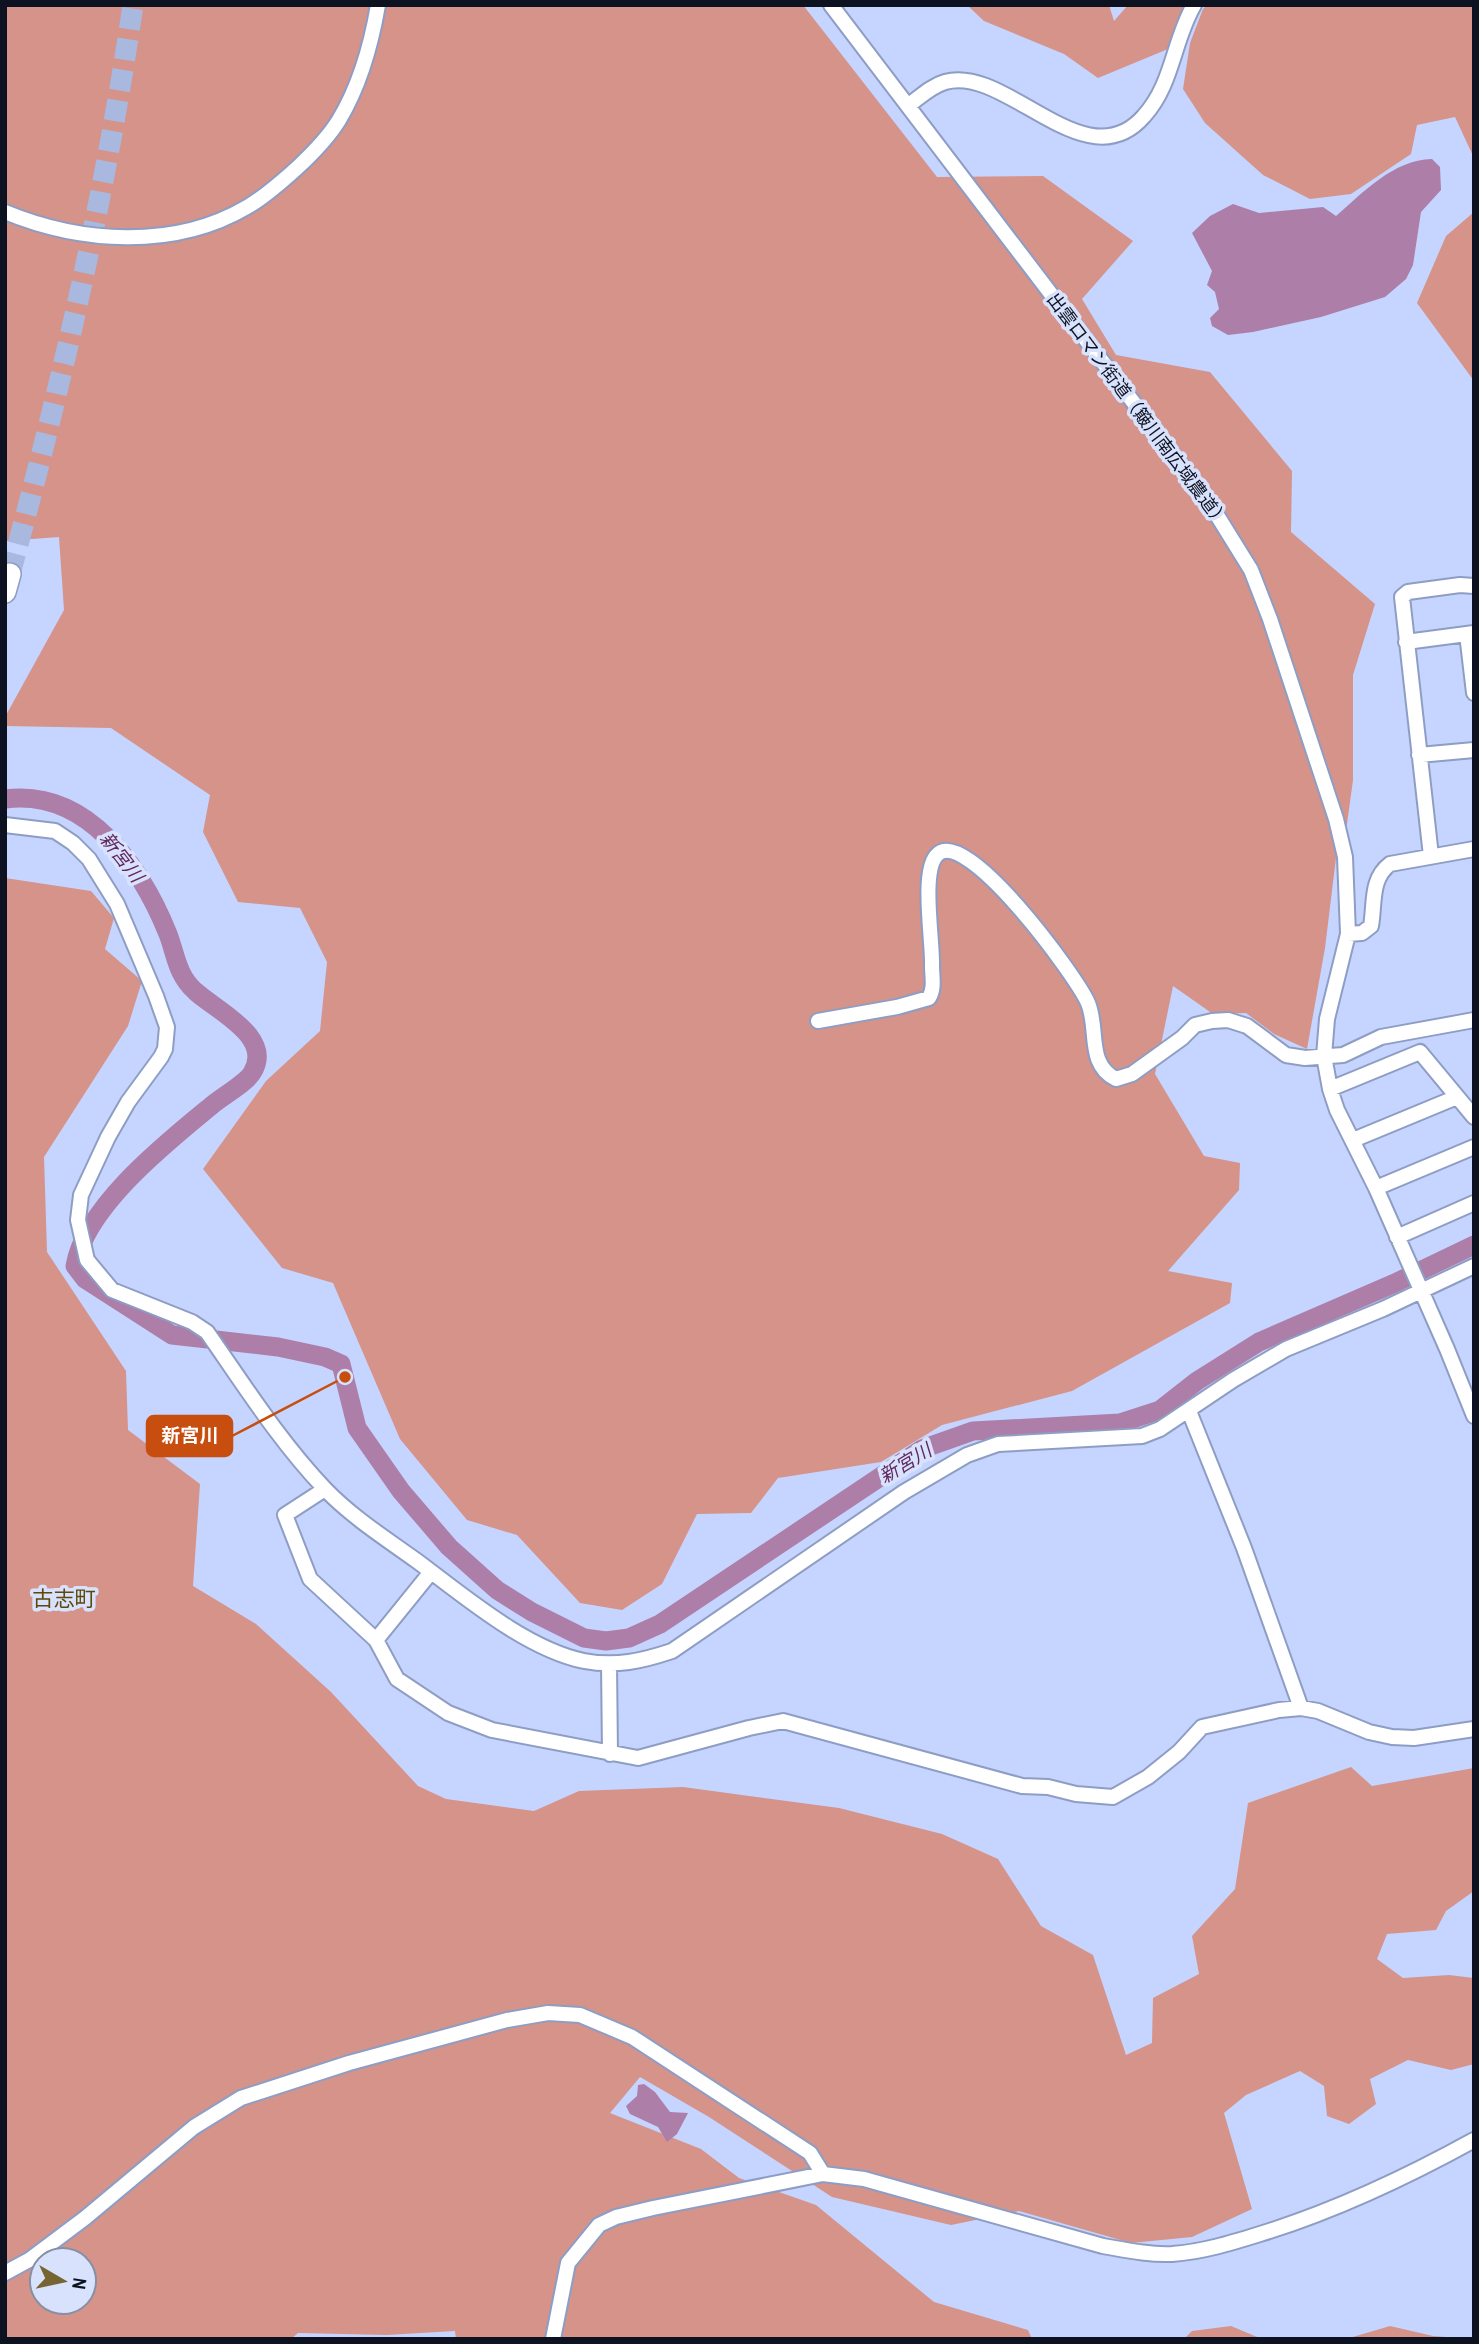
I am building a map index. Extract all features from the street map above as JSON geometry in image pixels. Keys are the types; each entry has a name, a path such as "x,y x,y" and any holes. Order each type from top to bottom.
{"street":[{"path":"5,212 60,230 99,237 135,238 206,224 246,208 279,185 311,155 338,121 358,83 372,42 378,5"},
{"name":"出雲ロマン街道（簸川南広域農道）","path":"831,5 1207,499 1251,570 1270,619 1336,819 1345,857 1348,934 1327,1019 1324,1056 1330,1089 1337,1110 1376,1188 1419,1285"},
{"path":"909,106 930,89 946,82 978,82 1079,132 1102,137 1120,134 1144,116 1162,89 1171,69 1185,20 1194,5"},
{"path":"1431,856 1402,597 1408,592 1460,585 1474,586"},
{"path":"1406,642 1470,634 1474,693"},
{"path":"1419,755 1474,750"},
{"path":"5,825 55,831 73,843 89,859 117,904 167,1027 162,1057 128,1101 81,1195 78,1220 87,1260 112,1290 192,1322 207,1332 285,1442 325,1489 356,1516 521,1635 555,1652 582,1661 609,1664 638,1662 672,1651 904,1492 967,1455 998,1444 1142,1436 1160,1429 1233,1380 1286,1349 1383,1309 1419,1285 1474,1266"},
{"path":"1348,934 1362,933 1371,926 1376,881 1382,870 1390,864 1474,849"},
{"path":"818,1021 897,1007 929,998 933,992 934,955 928,889 931,865 936,854 945,850 952,850 969,860 996,882 1018,905 1073,978 1089,1005 1095,1052 1101,1067 1116,1079 1132,1074 1182,1038 1195,1025 1212,1021 1228,1020 1247,1026 1286,1055 1305,1058 1343,1055 1394,1034 1474,1020"},
{"path":"1330,1089 1420,1052 1474,1117"},
{"path":"1353,1140 1457,1097"},
{"path":"1376,1188 1474,1147"},
{"path":"1397,1237 1474,1203"},
{"path":"1419,1285 1474,1416"},
{"path":"1189,1411 1244,1548 1301,1709"},
{"path":"325,1489 285,1515 310,1578 376,1640 397,1679 448,1713 492,1730 638,1758 783,1721 1022,1786 1048,1787 1076,1794 1113,1797 1179,1752 1202,1727 1279,1710 1318,1711 1369,1732 1392,1737 1415,1738 1474,1729"},
{"path":"376,1640 431,1572"},
{"path":"609,1664 610,1754"},
{"path":"5,2273 29,2260 85,2218 194,2127 240,2098 362,2059 507,2020 548,2013 580,2015 632,2037 810,2153 822,2174"},
{"path":"552,2339 568,2263 598,2225 615,2217 641,2211 822,2174 864,2179 1103,2246 1140,2253 1169,2254 1198,2251 1235,2242 1328,2210 1373,2193 1474,2140"}],"shaded area":[{"path":"5,5 803,5 937,177 1043,176 1133,241 1082,299 1116,355 1210,372 1292,471 1291,532 1375,604 1353,675 1353,780 1347,824 1336,858 1325,948 1307,1049 1274,1034 1246,1013 1213,1014 1173,986 1155,1074 1204,1156 1240,1163 1239,1190 1168,1271 1232,1283 1230,1303 1072,1391 942,1425 881,1462 778,1478 751,1513 697,1514 662,1584 622,1610 580,1603 517,1535 467,1520 400,1439 333,1283 282,1268 203,1169 266,1081 320,1031 327,962 300,908 238,902 203,832 210,795 111,728 5,726 5,717 64,610 59,537 5,541"},
{"path":"967,5 1109,5 1114,21 1128,5 1185,5 1168,49 1098,78 1064,54 984,21"},
{"path":"1207,5 1474,5 1474,158 1455,117 1417,125 1411,154 1351,194 1310,199 1263,175 1205,123 1183,89 1190,43"},
{"path":"1432,159 1440,167 1441,190 1421,212 1413,265 1406,279 1385,297 1321,317 1253,332 1228,335 1212,326 1210,318 1219,309 1215,292 1207,285 1212,271 1192,233 1210,216 1233,204 1259,213 1323,207 1336,216 1392,171 1404,165"},
{"path":"1474,212 1474,381 1417,303 1446,236"},
{"path":"5,878 91,891 114,918 105,949 142,981 128,1026 44,1157 47,1252 126,1371 128,1430 200,1484 193,1586 256,1624 331,1692 418,1786 446,1799 534,1811 579,1791 683,1787 839,1808 942,1834 998,1859 1041,1926 1093,1955 1126,2055 1152,2043 1153,1998 1199,1974 1192,1936 1235,1889 1248,1803 1351,1767 1372,1786 1474,1768 1474,1891 1446,1911 1436,1930 1387,1934 1377,1959 1403,1978 1449,1975 1474,1978 1474,2064 1451,2070 1408,2060 1370,2079 1376,2104 1349,2124 1327,2116 1324,2086 1300,2071 1246,2095 1224,2113 1252,2209 1192,2237 1131,2243 1019,2211 951,2225 832,2197 709,2117 640,2077 610,2113 701,2149 739,2178 816,2205 934,2302 1028,2330 1032,2339 456,2339 455,2331 387,2335 298,2333 291,2339 5,2339"},
{"path":"644,2084 655,2092 670,2112 688,2113 677,2134 667,2142 658,2127 630,2114 626,2106 637,2096 638,2085"},
{"path":"1231,2326 1262,2339 1184,2339 1192,2331"},
{"path":"1390,2326 1433,2336 1473,2339 1346,2339"}],"waterway":[{"name":"新宮川","path":"5,799 34,799 61,806 85,819 107,837 143,883 168,934 184,978 195,991 240,1026 256,1048 257,1060 249,1077 172,1138 111,1199 94,1221 82,1244 75,1266 85,1279 172,1335 278,1347 325,1357 341,1364 357,1428 401,1491 449,1547 497,1590 532,1612 584,1638 606,1641 629,1638 660,1624 922,1449 973,1431 1120,1423 1160,1410 1197,1381 1259,1342 1395,1283 1474,1245"}],"tunnel":[{"path":"10,574 80,291 109,149 133,5"}],"place":[{"name":"新宮川","path":"345,1377"}],"district":[{"name":"古志町","path":"64,1598"}]}
